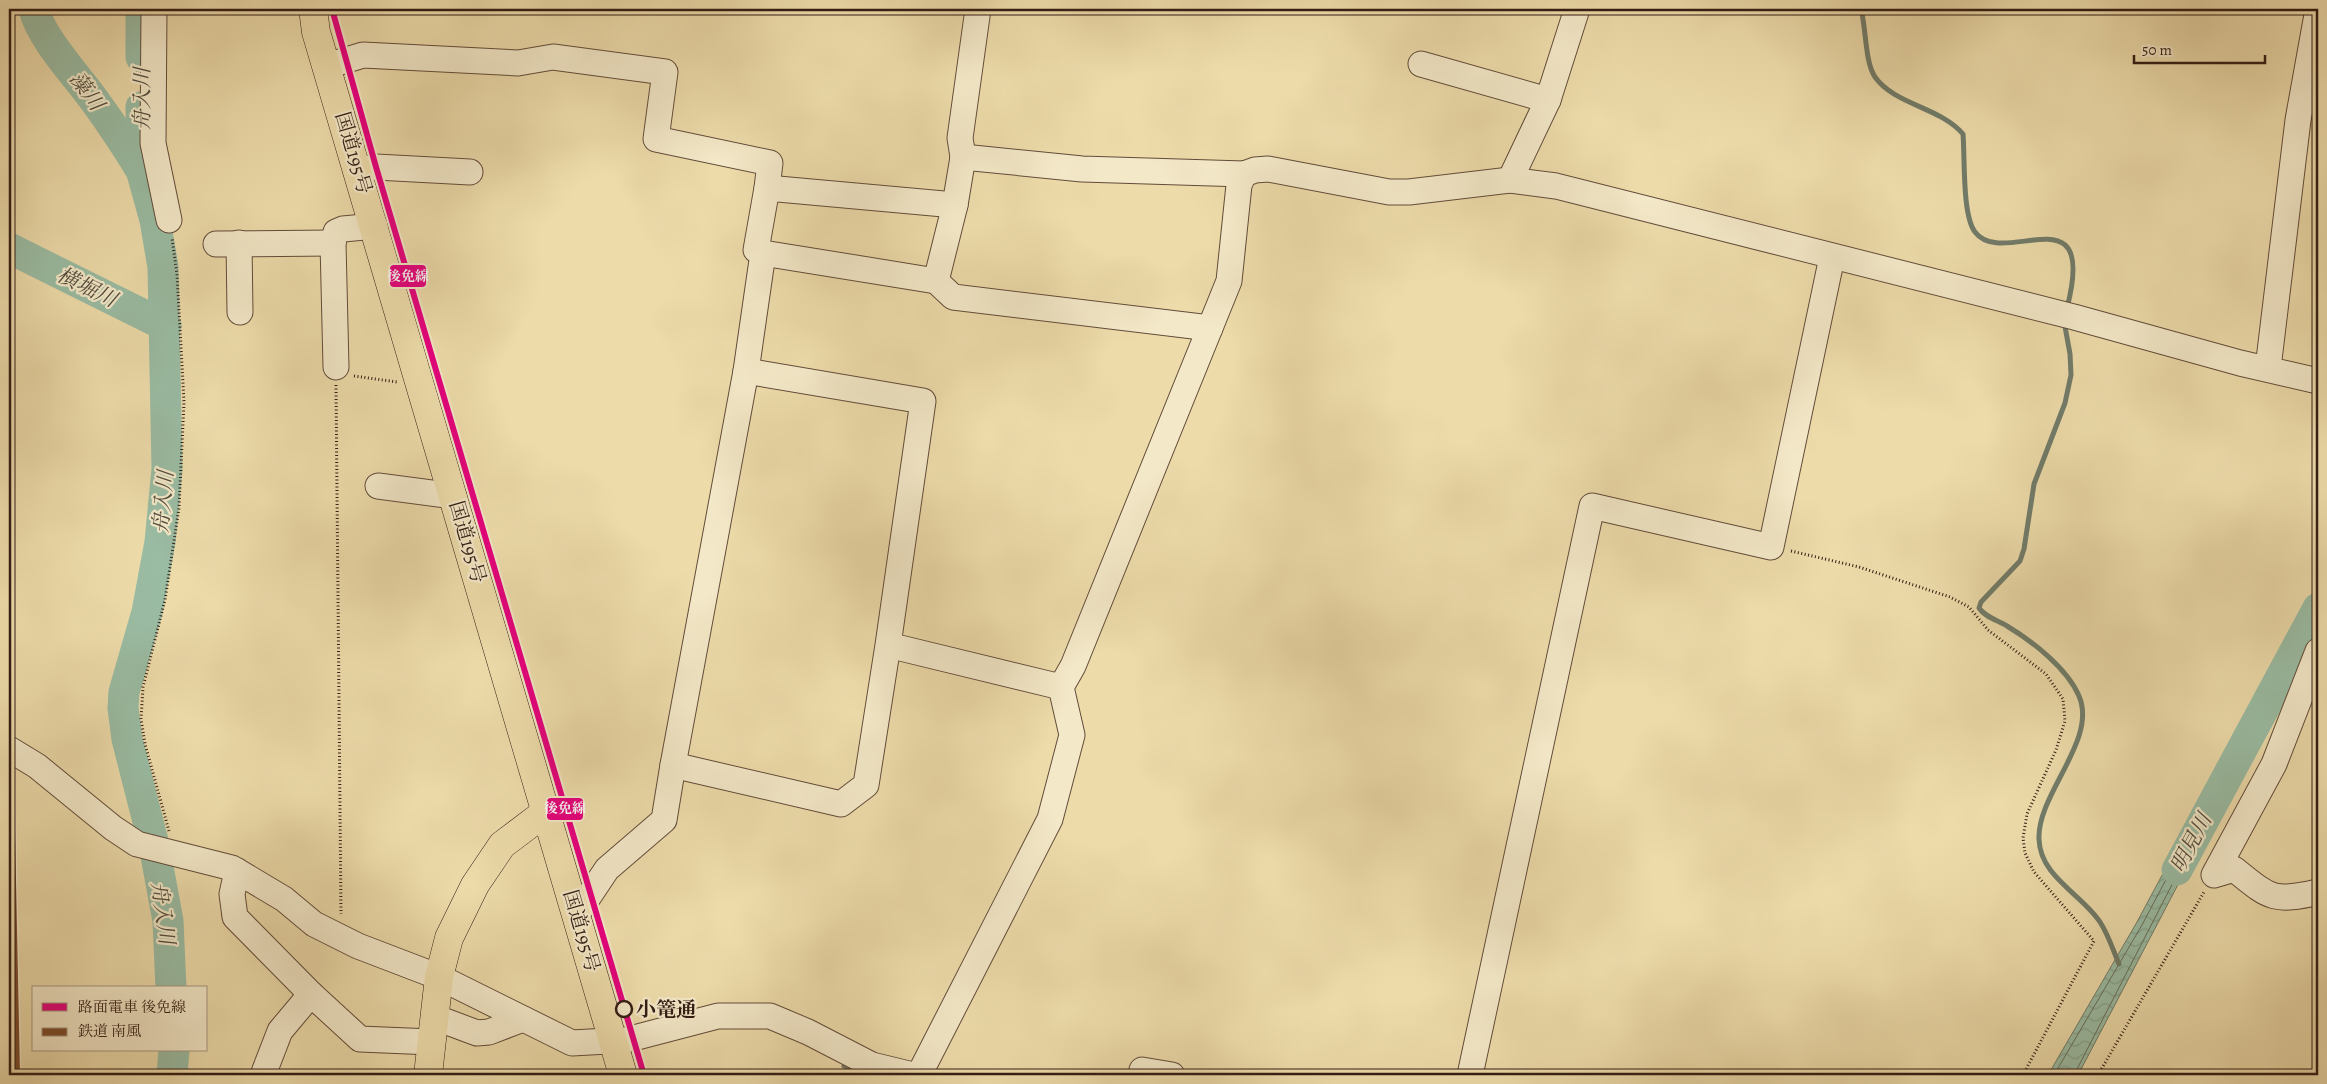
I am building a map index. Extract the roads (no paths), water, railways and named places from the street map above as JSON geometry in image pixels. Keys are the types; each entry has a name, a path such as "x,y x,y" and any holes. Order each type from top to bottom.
{"main road":[{"name":"国道195号","path":"313,9 316,32 359,170 624,1075"},
{"path":"428,1075 439,977 449,938 475,885 502,845 547,811"}],"street":[{"path":"154,9 153,143 169,220"},
{"path":"936,281 955,205 963,157 960,138 978,9"},
{"path":"1510,180 1548,100 1577,9"},
{"path":"2268,368 2298,120 2318,9"},
{"path":"327,66 363,55 518,63 553,57 665,72 656,139 770,163 756,250 763,253 936,281 953,297 1210,328"},
{"path":"1421,64 1548,100"},
{"path":"963,157 1082,169 1244,174 1255,170 1268,169 1362,188 1409,192 1510,180 1556,186 2318,381"},
{"path":"359,170 376,167 470,172"},
{"path":"919,1075 1050,819 1072,735 1061,687 1073,666 1230,281 1239,185 1244,174"},
{"path":"767,188 955,205"},
{"path":"336,370 333,243 336,232 343,229 375,226"},
{"path":"240,312 227,244 333,243"},
{"path":"577,914 607,869 664,820 746,370 763,253"},
{"path":"1470,1075 1592,506 1771,547 1832,257"},
{"path":"673,765 841,804 866,785 888,645 922,401 746,370"},
{"path":"378,486 454,496"},
{"path":"888,645 1061,687"},
{"path":"2318,651 2274,764 2214,875 2234,868 2264,892 2277,898 2318,892"},
{"path":"9,749 37,766 113,828 137,844 174,855 207,860 237,871 284,900 314,924 439,977 572,1043 614,1042 718,1016 770,1016 808,1032 872,1064 913,1075"},
{"path":"237,871 232,894 235,917 311,994 360,1039 433,1029 477,1033 489,1032 523,1019"},
{"path":"263,1075 280,1031 311,994"},
{"path":"1142,1075 1142,1070 1172,1075"}],"water":[{"path":"2190,823 2202,839 2078,1075 2048,1075 2137,922"}],"waterway":[{"name":"藻川","path":"34,9 44,33 103,112 142,172"},
{"name":"舟入川","path":"141,9 141,57"},
{"path":"1861,9 1867,54 1875,77 1894,94 1930,111 1953,125 1963,134 1966,200 1971,224 1975,232 1988,241 2006,243 2043,239 2059,241 2070,251 2073,272 2067,308"},
{"name":"舟入川","path":"141,107 142,173 155,220 163,267 167,469 160,542 147,612 124,692 123,708 127,739 154,845 168,921 171,986"},
{"name":"横堀川","path":"9,248 166,326"},
{"path":"2064,321 2070,354 2071,375 2065,403 2034,484 2024,549 2020,561 1981,602 1979,608 1988,616 2027,639 2048,656 2066,675 2079,696 2083,713 2080,731 2074,749 2047,804 2041,822 2039,839 2041,852 2046,864 2054,875 2100,922 2119,964"},
{"name":"明見川","path":"2177,870 2318,608"},
{"name":"舟入川","path":"172,1075 174,1052"},
{"path":"844,1066 858,1075"}],"tram line":[{"name":"後免線","path":"332,9 376,167 644,1075"}],"rail line":[{"name":"南風","path":"9,733 16,1075"}],"place":[{"name":"小篭通","path":"624,1009"}]}
